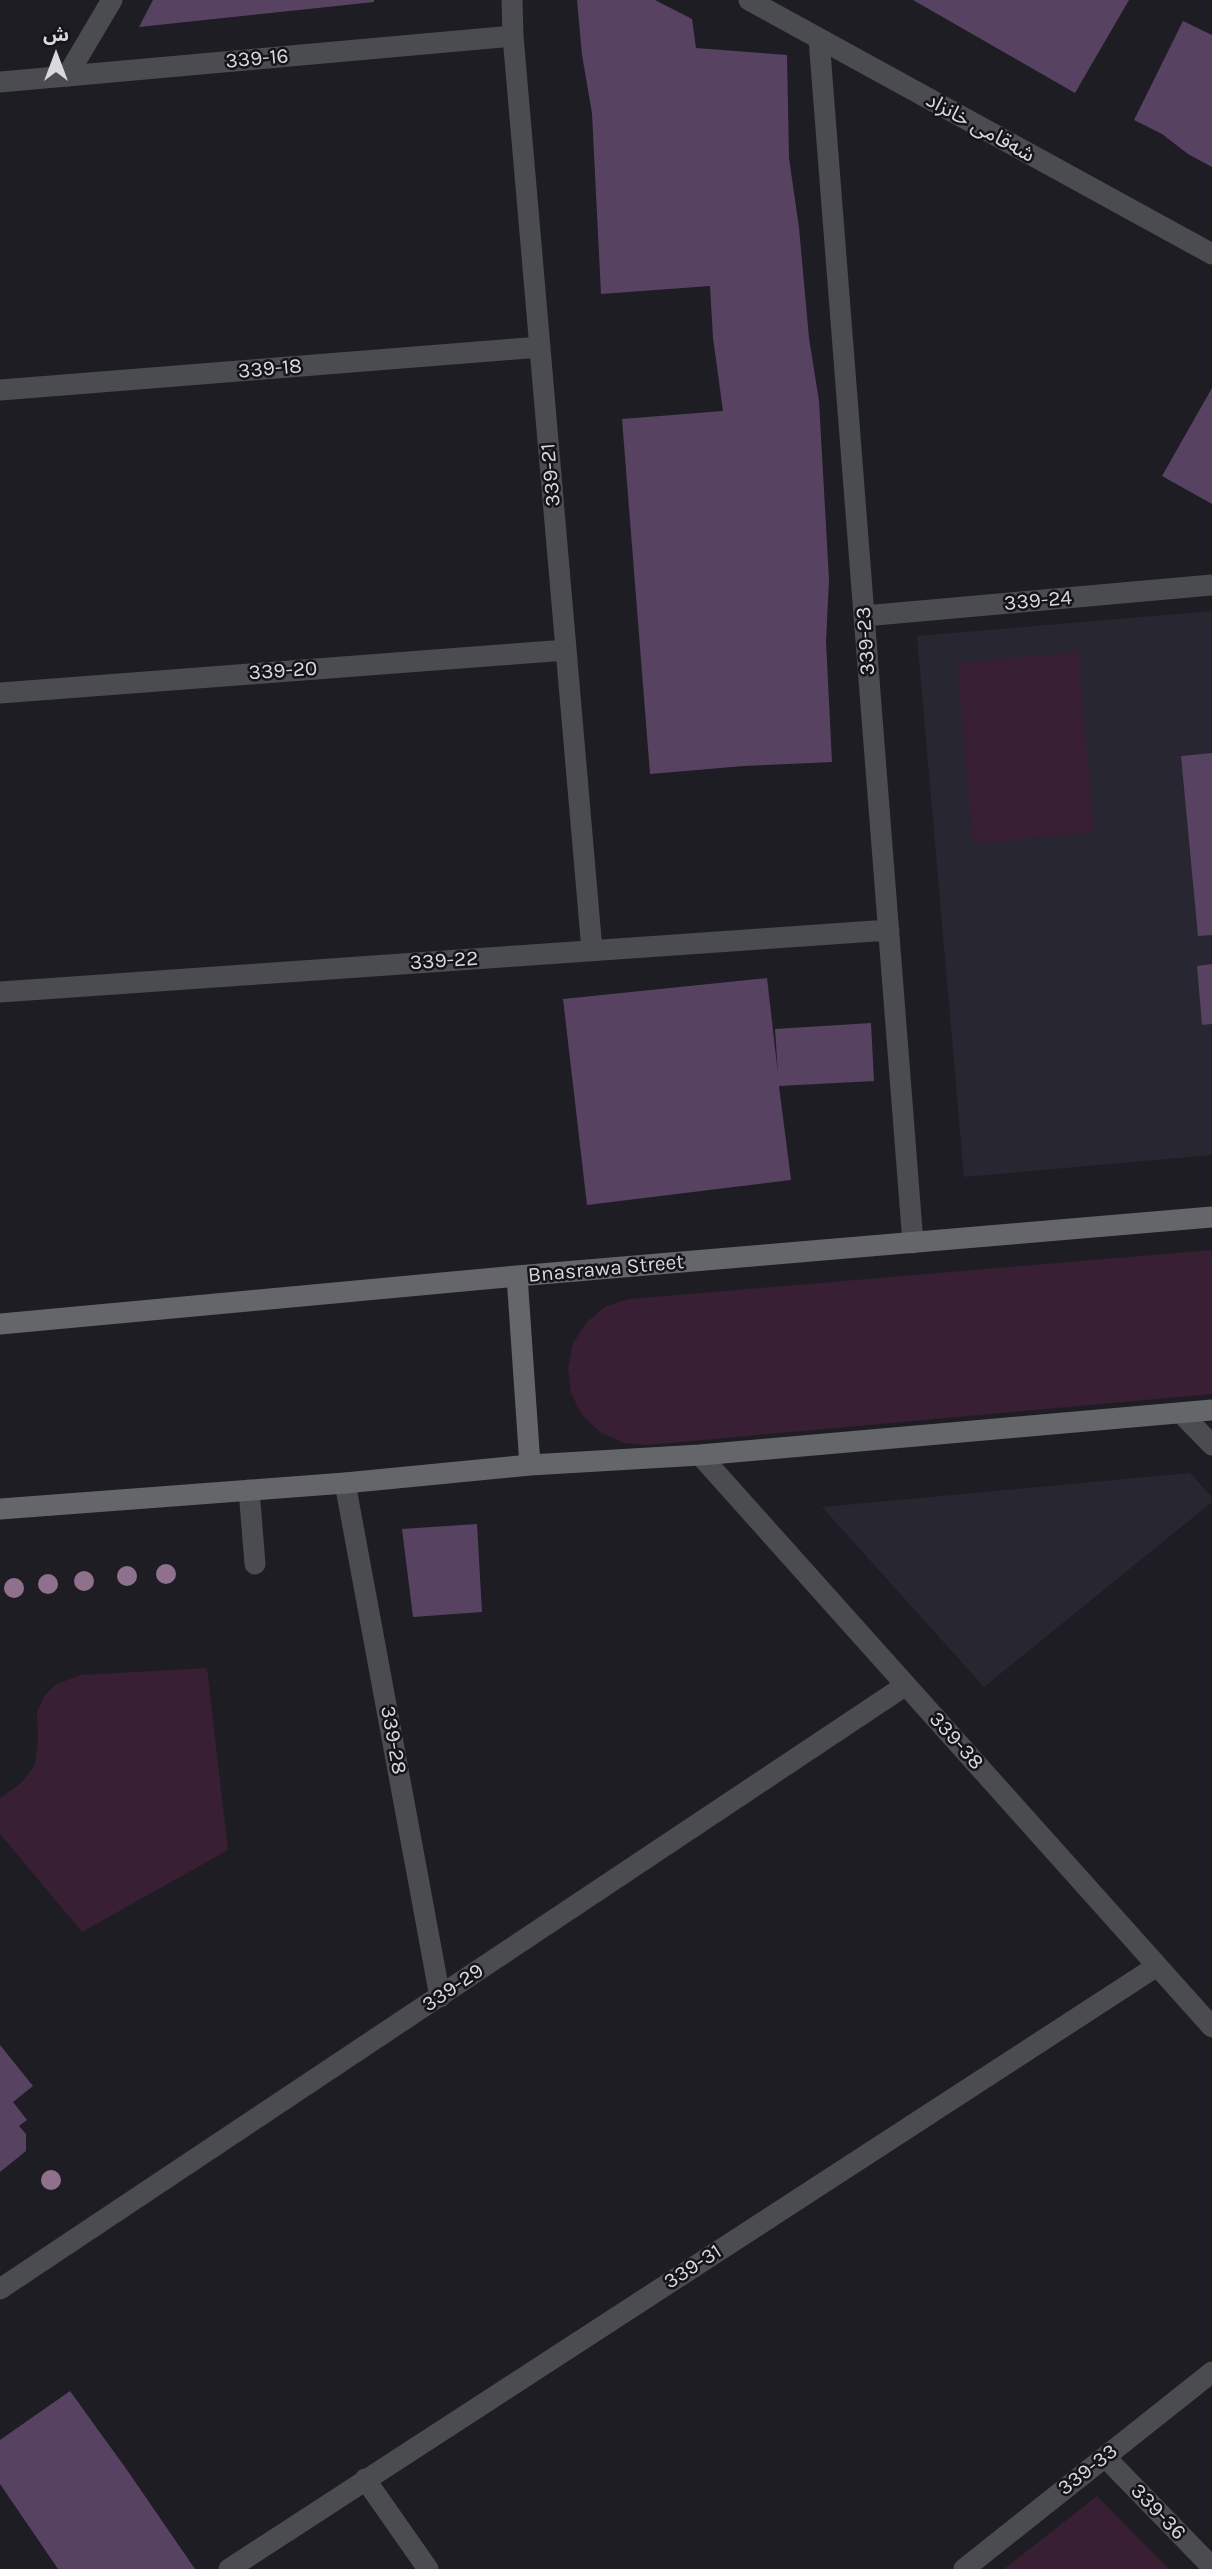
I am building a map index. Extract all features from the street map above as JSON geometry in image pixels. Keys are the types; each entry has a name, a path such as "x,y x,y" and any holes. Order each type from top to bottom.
{"main road":[{"name":"Bnasrawa Street","path":"0,1324 517,1276 1212,1217"},
{"path":"517,1276 530,1465"},
{"path":"0,1509 345,1483 530,1465 700,1455 1212,1410"}],"street":[{"path":"67,76 113,0"},
{"name":"339-21","path":"512,0 592,950"},
{"name":"شەقامی خانزاد","path":"759,2 819,39 1212,254"},
{"name":"339-16","path":"0,82 513,36"},
{"name":"339-23","path":"819,39 914,1243"},
{"name":"339-18","path":"0,390 540,347"},
{"name":"339-24","path":"864,616 1212,585"},
{"name":"339-20","path":"0,693 566,650"},
{"name":"339-22","path":"0,992 888,930"},
{"path":"1181,1413 1212,1445"},
{"name":"339-38","path":"700,1455 1212,2027"},
{"name":"339-28","path":"345,1483 440,1997"},
{"path":"249,1490 255,1564"},
{"name":"339-29","path":"0,2289 906,1685"},
{"name":"339-31","path":"229,2569 1157,1966"},
{"name":"339-33","path":"964,2569 1212,2372"},
{"name":"339-36","path":"1105,2457 1212,2567"},
{"path":"365,2479 428,2569"}],"shaded area":[{"path":"1212,611 1212,1155 964,1177 917,636"},
{"path":"1078,652 1094,832 973,844 957,663"},
{"path":"1212,1250 1212,1394 647,1445 623,1443 600,1432 582,1415 571,1393 568,1368 573,1343 587,1322 606,1306 629,1299"},
{"path":"1190,1473 1212,1497 1212,1502 984,1687 822,1507"},
{"path":"207,1668 228,1850 82,1932 0,1834 0,1798 21,1783 35,1765 37,1712 45,1695 55,1685 80,1675"},
{"path":"1097,2496 1169,2569 1004,2569"}],"building":[{"path":"153,0 374,0 374,2 139,27"},
{"path":"577,0 655,0 692,19 696,48 787,55 789,158 799,228 809,338 819,401 829,580 826,641 832,762 650,774 622,419 723,411 713,338 710,286 601,294 592,113 582,55"},
{"path":"913,0 1129,0 1075,93"},
{"path":"1183,21 1212,35 1212,167 1188,154 1162,134 1134,120"},
{"path":"1212,388 1212,504 1162,476"},
{"path":"1212,753 1212,935 1198,936 1181,756"},
{"path":"1212,964 1212,1024 1202,1025 1197,966"},
{"path":"767,978 778,1074 775,1029 871,1023 874,1081 779,1086 791,1180 587,1205 563,999"},
{"path":"477,1524 482,1612 413,1617 402,1529"},
{"path":"0,2045 33,2086 13,2102 27,2120 19,2126 26,2134 26,2151 0,2172"},
{"path":"70,2391 195,2569 58,2569 0,2484 0,2440"}]}
